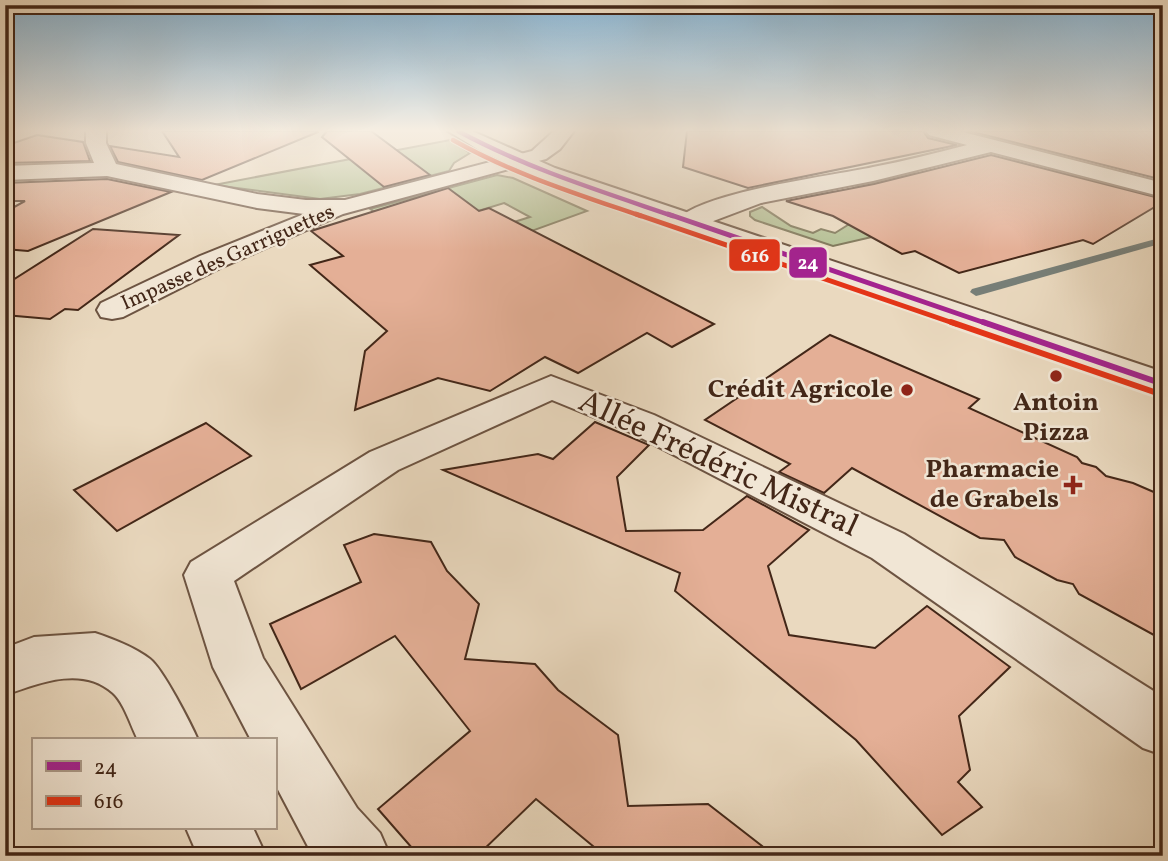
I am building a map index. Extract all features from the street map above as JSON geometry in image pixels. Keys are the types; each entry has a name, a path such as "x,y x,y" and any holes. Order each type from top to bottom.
{"street":[{"path":"5,173 51,171"},
{"path":"117,171 257,201 306,207 345,207 479,171"},
{"path":"545,171 687,223 1163,384"},
{"path":"687,223 730,204 773,192 885,171"},
{"path":"1092,171 1163,190"},
{"name":"Impasse des Garriguettes","path":"112,310 210,262 345,207"},
{"name":"Allée Frédéric Mistral","path":"358,856 334,831 240,667 208,575 384,461 551,387 641,423 888,546 1163,729"},
{"path":"5,671 34,660 94,655 133,677 168,738"},
{"path":"219,830 233,856"}],"green space":[{"path":"286,171 448,171 360,194 320,199 214,185"},
{"path":"915,173 968,188 945,220 833,246 750,216 750,212 762,207 791,226 813,233 821,229 835,233 867,213 801,198 832,192 852,198 873,192 855,187"},
{"path":"497,175 513,178 587,211 465,255 411,236 370,209","holes":["504,203 530,217 479,233 439,223"]}],"building":[{"path":"161,171 223,171 202,180"},
{"path":"364,171 425,171 430,175 384,187"},
{"path":"696,171 830,171 748,188"},
{"path":"926,171 1054,171 1163,199 1163,202 1093,244 1083,240 959,273 915,251 902,254 833,216 786,201"},
{"path":"1128,171 1163,171 1163,180"},
{"path":"107,179 171,192 28,251 5,249 5,212 25,201 5,201 5,183"},
{"path":"448,188 479,211 489,208 714,324 672,347 647,333 578,373 545,357 490,391 438,378 355,410 365,351 387,331 310,265 343,256 311,231"},
{"path":"93,229 179,235 78,310 65,309 50,319 5,315 5,285"},
{"path":"830,335 979,399 969,408 1077,457 1082,463 1096,467 1106,476 1133,483 1163,496 1163,640 1079,594 1073,584 1057,580 1015,557 1004,540 980,538 852,468 824,493 779,472 790,464 705,420"},
{"path":"595,422 649,445 617,477 626,531 703,530 747,496 809,530 768,566 789,635 875,648 927,606 1010,667 959,716 970,770 958,782 982,807 942,835 856,740 675,591 680,573 443,470 538,454 553,459"},
{"path":"206,423 251,456 117,531 74,490"},
{"path":"374,534 431,542 447,571 479,604 465,659 535,664 558,690 618,735 628,806 708,804 775,856 605,856 536,799 477,856 419,856 378,809 470,731 395,636 301,689 270,624 361,582 344,545"}],"waterway":[{"path":"976,292 1163,240"}],"transit line":[{"name":"616","path":"516,171 1160,394"},
{"name":"24","path":"543,171 1163,384"}],"place":[{"name":"Antoin Pizza","path":"1056,376"},
{"name":"Crédit Agricole","path":"907,390"},
{"name":"Pharmacie de Grabels","path":"1073,485"}]}
